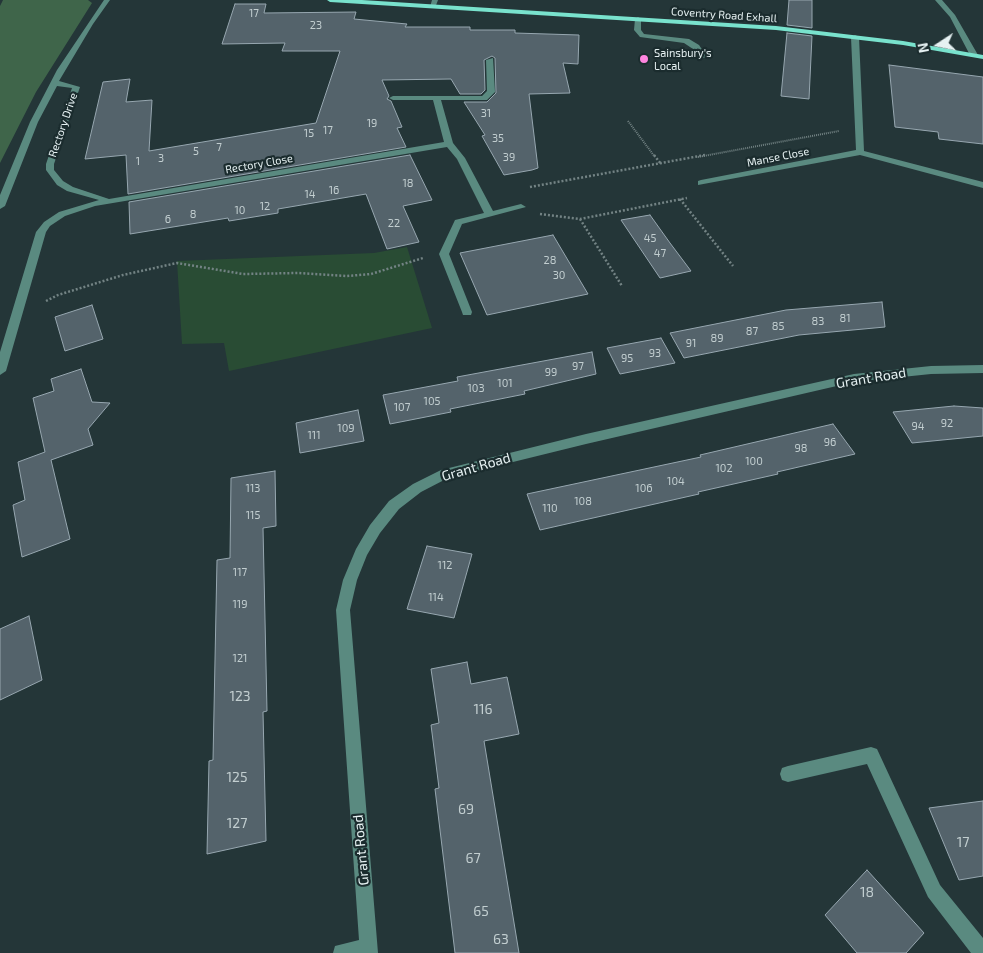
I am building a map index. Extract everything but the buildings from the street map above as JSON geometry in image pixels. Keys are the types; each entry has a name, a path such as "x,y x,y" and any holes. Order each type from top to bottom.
{"main road":[{"name":"Coventry Road Exhall","path":"330,0 434,3 776,28 855,37 983,57"}],"street":[{"name":"Rectory Drive","path":"0,206 34,122 90,22 107,0"},
{"path":"938,0 953,16 974,55"},
{"path":"638,19 638,30 642,36 686,41 696,47 703,57"},
{"path":"855,37 860,152"},
{"path":"393,98 484,98 491,92 490,60"},
{"name":"Rectory Drive","path":"55,83 76,87 50,164 50,170 60,183 70,189 83,194 114,200"},
{"path":"436,98 449,144 460,158 490,215"},
{"name":"Rectory Close","path":"16,316 41,232 53,219 74,209 114,200 449,144"},
{"name":"Manse Close","path":"701,183 860,152 983,185"},
{"path":"467,312 444,254 458,222 521,208"},
{"path":"0,371 5,334 16,316"},
{"name":"Grant Road","path":"369,950 343,610 350,580 361,553 375,529 394,506 417,488 445,474 595,437 854,378 931,370 983,369"},
{"path":"788,774 871,755 934,891 983,953"},
{"path":"342,953 369,950"}],"path":[{"path":"628,121 662,164"},
{"path":"701,183 692,196 580,219 534,214 521,208 528,187 859,127"},
{"path":"680,199 733,266"},
{"path":"580,219 622,286"},
{"path":"16,316 58,295 123,275 176,263 243,274 298,273 347,276 371,274 411,261 444,254"}],"green space":[{"path":"3,0 88,0 92,3 36,92 0,163 0,6"},
{"path":"407,247 432,328 229,371 224,343 182,344 177,261 374,253"}],"place":[{"name":"Sainsbury's Local","path":"644,59"}]}
